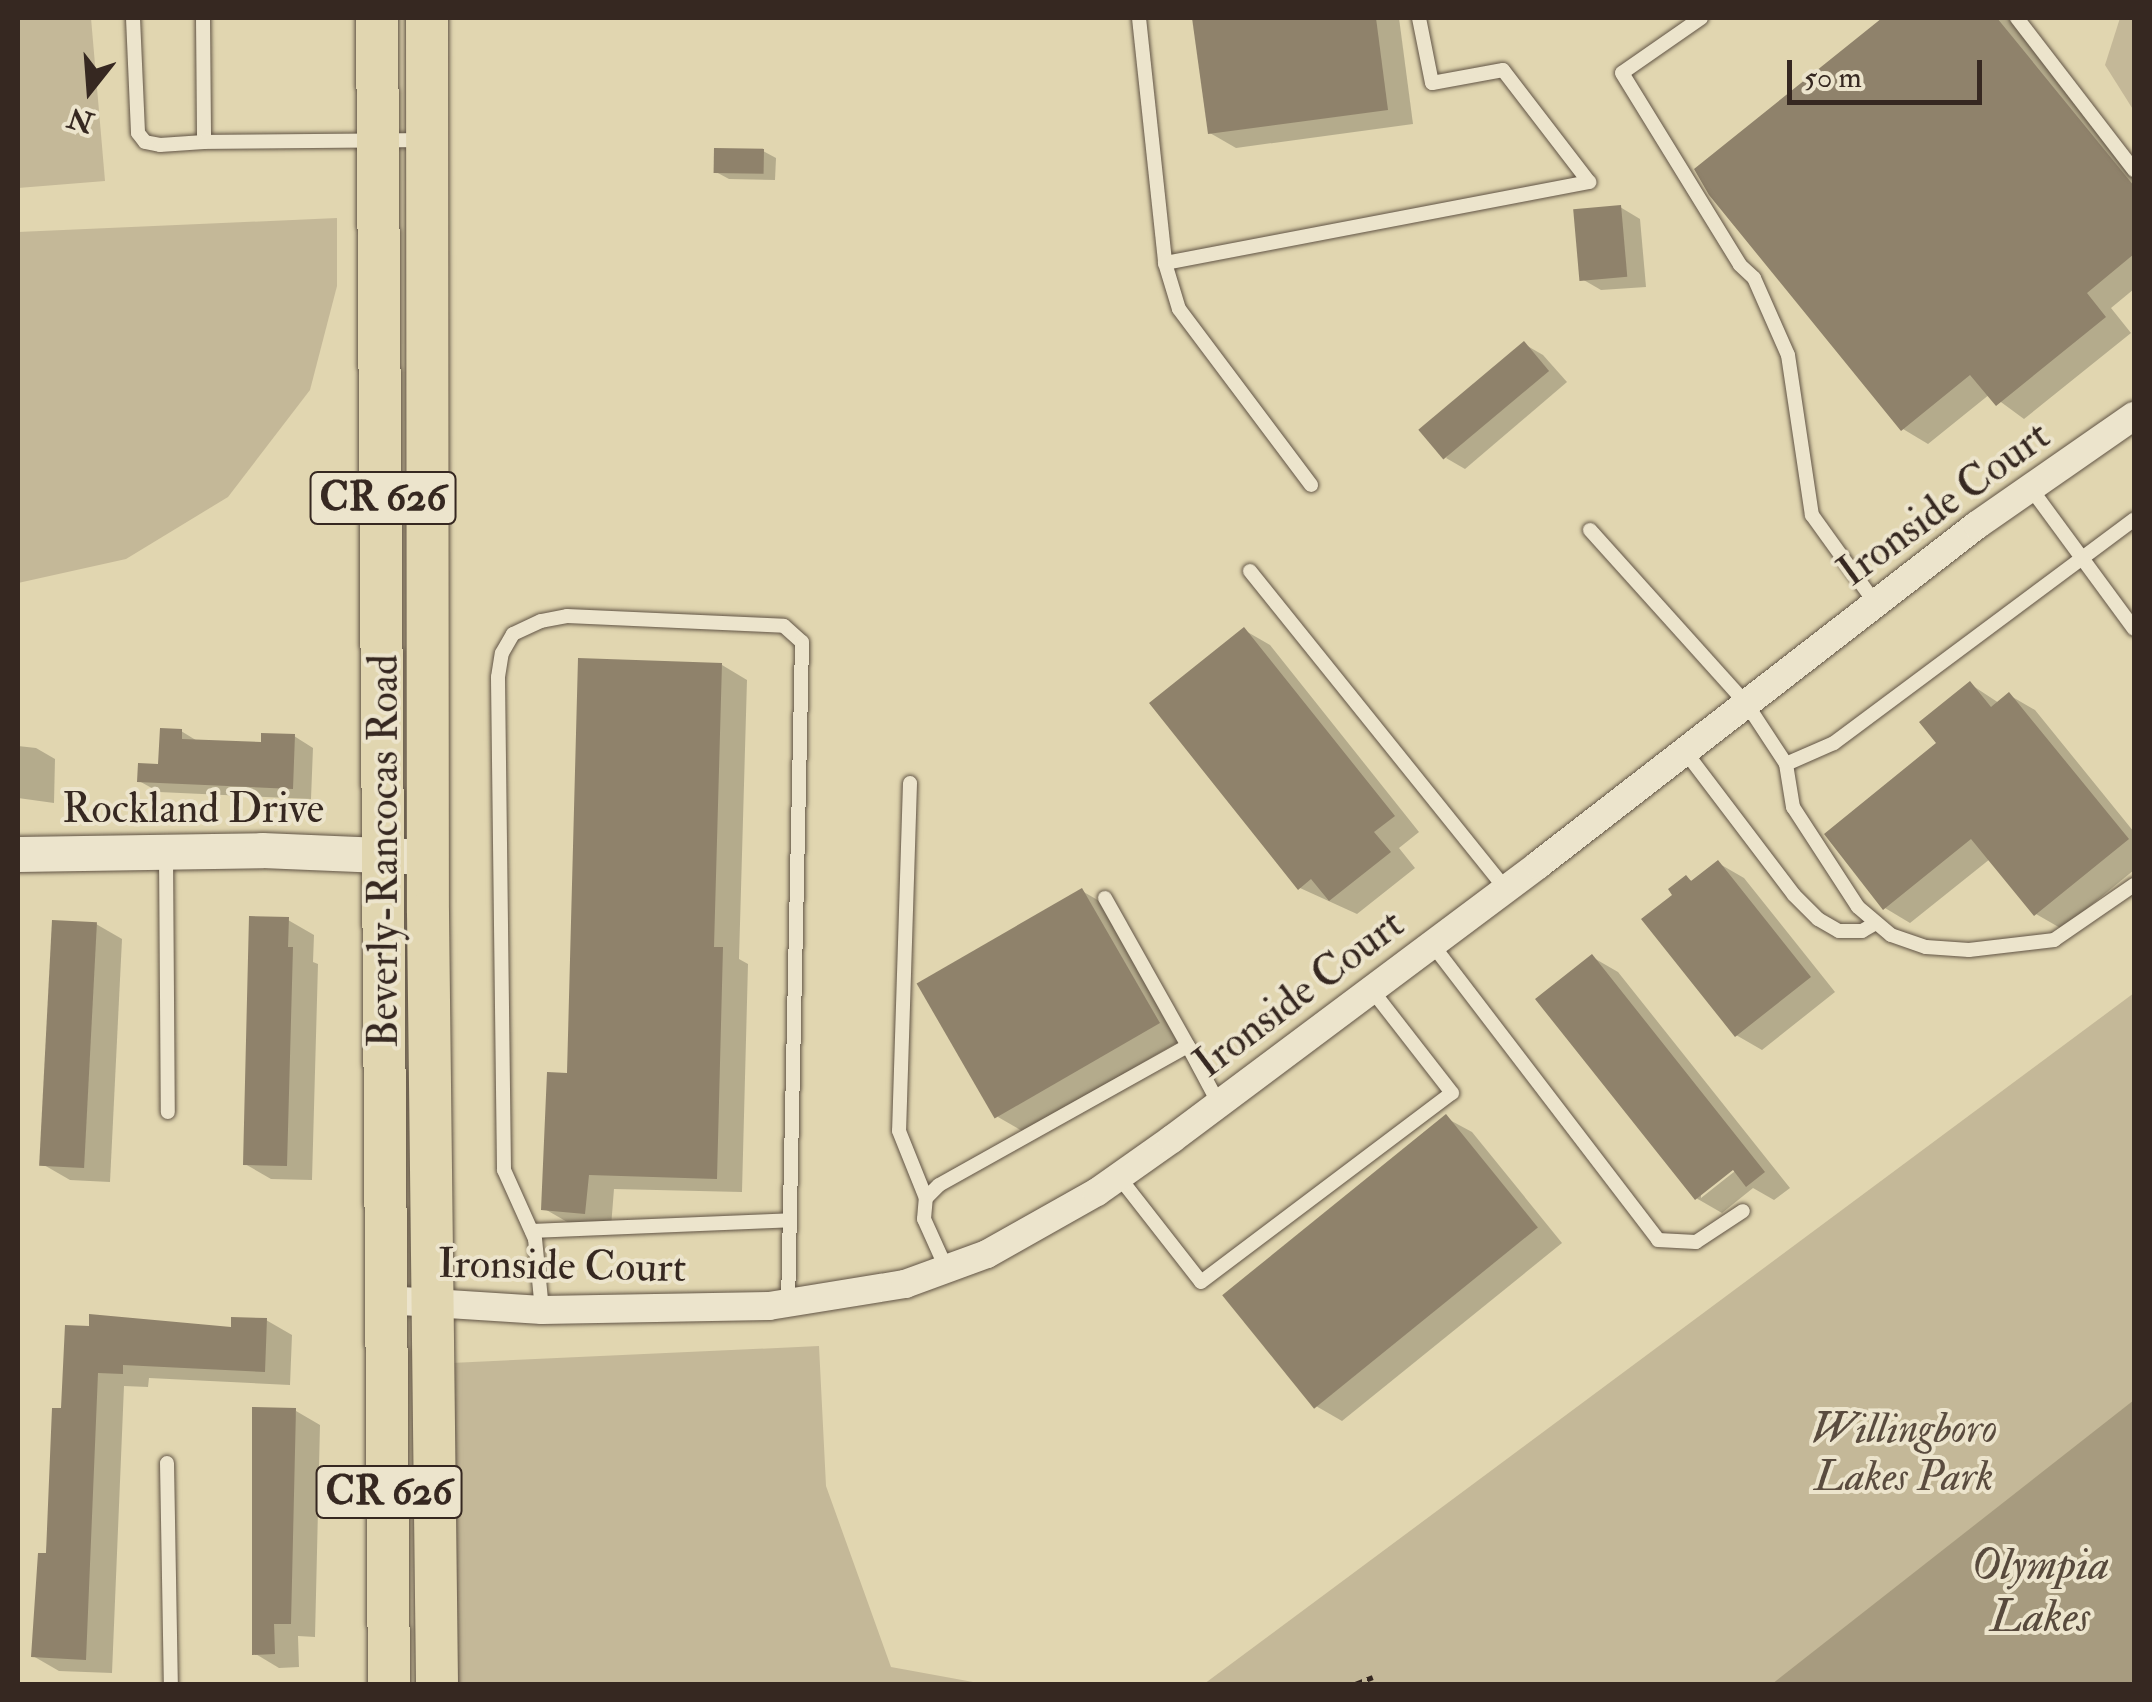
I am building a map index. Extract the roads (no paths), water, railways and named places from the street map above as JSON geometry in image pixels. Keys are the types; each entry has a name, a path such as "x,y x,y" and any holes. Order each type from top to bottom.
{"main road":[{"name":"Beverly-Rancocas Road","path":"377,18 389,1684"},
{"name":"Beverly-Rancocas Road","path":"427,18 424,140 437,1684"}],"street":[{"name":"Ironside Court","path":"386,1300 542,1310 788,1304 861,1294 948,1271 1025,1235 1119,1177 1219,1104 1978,524 2134,416"},
{"name":"Rockland Drive","path":"18,854 262,850 429,857"}],"lane":[{"path":"133,18 138,134 146,142 160,145 424,140"},
{"path":"203,18 204,142"},
{"path":"1139,18 1165,263 1179,309 1311,485"},
{"path":"1165,263 1589,182 1503,70 1432,83 1418,18"},
{"path":"1701,18 1622,72 1740,266 1754,278 1788,355 1812,515 1876,604"},
{"path":"2017,18 2134,170"},
{"path":"2032,490 2134,629"},
{"path":"1786,764 1834,743 2134,519"},
{"path":"1590,530 1746,703 1786,764 1793,808 1858,907 1891,936 1926,947 1969,950 2054,940 2134,885"},
{"path":"1250,570 1505,888"},
{"path":"542,1310 532,1230 504,1170 498,677 502,653 514,634 541,621 567,616 784,626 802,642 788,1304"},
{"path":"1684,750 1794,896 1818,919 1839,931 1862,931 1876,923"},
{"path":"910,784 898,1130 926,1198 924,1218 948,1271"},
{"path":"166,853 168,1112"},
{"path":"1105,898 1219,1104"},
{"path":"1432,944 1658,1240 1696,1242 1743,1211"},
{"path":"1119,1177 1201,1282 1452,1093 1371,990"},
{"path":"926,1198 939,1185 1188,1046"},
{"path":"532,1230 790,1220"},
{"path":"167,1463 172,1684"}],"water":[{"name":"Olympia Lakes","path":"2134,1400 2134,1684 1772,1684"}],"park label":[{"name":"Willingboro Lakes Park","path":"1904,1453"}]}
